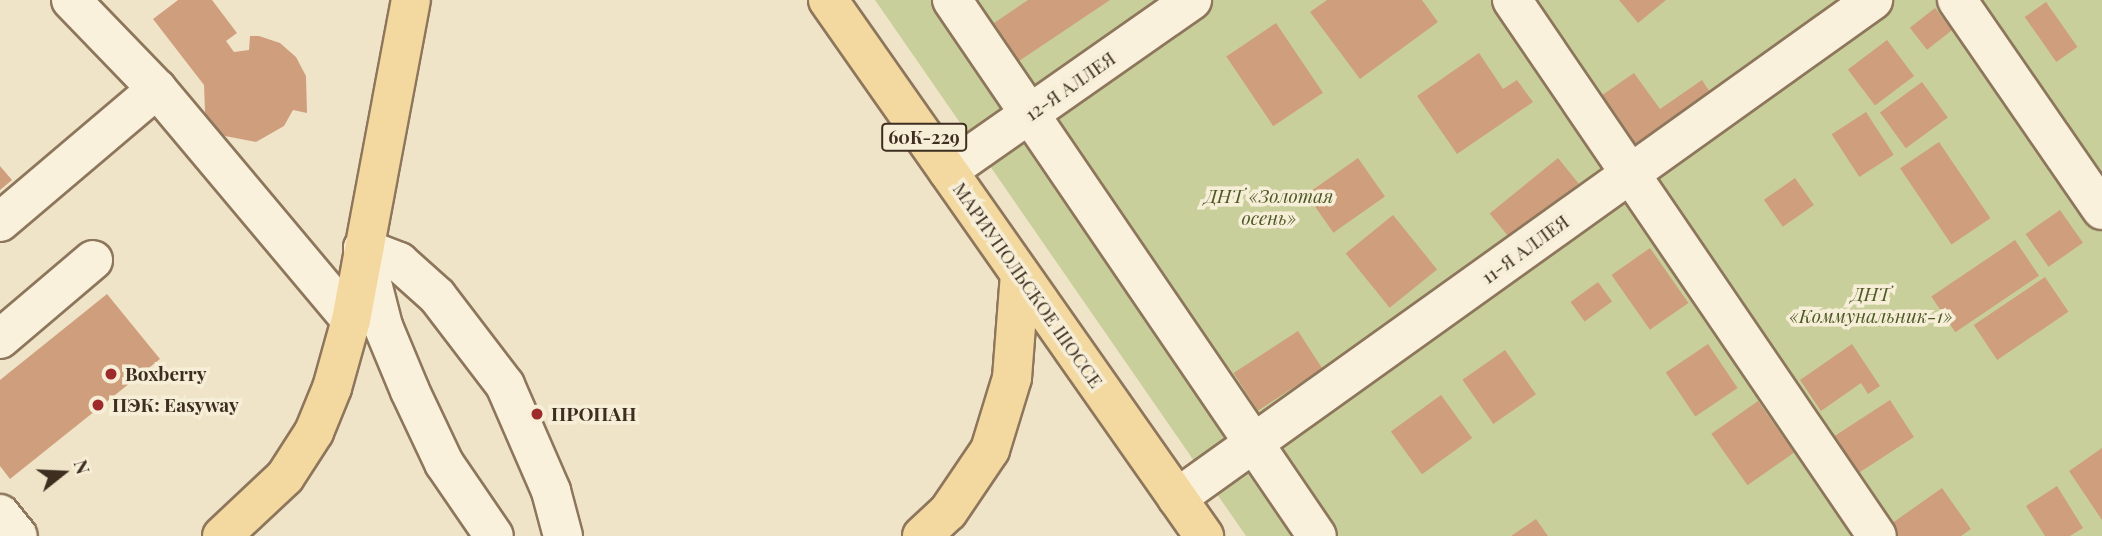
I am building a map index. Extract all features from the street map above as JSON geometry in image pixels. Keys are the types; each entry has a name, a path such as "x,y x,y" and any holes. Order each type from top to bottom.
{"main road":[{"path":"222,536 285,477 314,432 351,320 411,0"},
{"path":"401,50 434,0"},
{"name":"МАРИУПОЛЬСКОЕ ШОССЕ","path":"828,0 1204,536"},
{"path":"922,536 948,512 990,450 1012,379 1020,274"}],"street":[{"path":"71,0 157,89 351,320"},
{"path":"951,0 1317,536"},
{"name":"12-Я АЛЛЕЯ","path":"948,171 1192,0"},
{"path":"1513,0 1877,536"},
{"name":"11-Я АЛЛЕЯ","path":"1177,498 1873,0"},
{"path":"1957,0 2102,210"},
{"path":"0,222 157,89"},
{"path":"363,248 383,326 410,391 444,463 494,536"},
{"path":"363,248 399,262 437,296 505,385 551,491 563,536"},
{"path":"0,340 93,260"},
{"path":"0,514 18,536"}],"green space":[{"path":"875,0 2102,0 2102,536 1246,536"}],"building":[{"path":"178,0 212,0 237,33 226,41 234,52 249,50 250,36 259,36 280,43 296,57 306,76 307,113 293,110 284,126 256,142 225,136 213,126 205,112 204,85 153,19"},
{"path":"1028,0 1110,0 1019,61 994,23"},
{"path":"1327,0 1422,0 1438,22 1360,79 1310,12"},
{"path":"1619,0 1666,0 1638,23"},
{"path":"2046,2 2078,47 2056,62 2025,17"},
{"path":"1935,8 1952,30 1927,50 1910,28"},
{"path":"1276,23 1323,93 1273,126 1226,57"},
{"path":"1887,40 1914,76 1875,105 1848,69"},
{"path":"1479,53 1503,89 1517,80 1533,102 1457,154 1417,96"},
{"path":"1634,73 1660,109 1702,80 1712,95 1631,151 1595,100"},
{"path":"1922,82 1948,118 1906,148 1880,113"},
{"path":"1866,112 1894,155 1859,177 1832,134"},
{"path":"1939,142 1990,218 1951,245 1900,168"},
{"path":"1358,158 1385,197 1333,233 1306,194"},
{"path":"1558,158 1579,184 1510,239 1490,213"},
{"path":"0,166 12,180 0,190"},
{"path":"1795,178 1814,205 1783,227 1764,200"},
{"path":"2060,210 2083,243 2049,267 2026,234"},
{"path":"1393,215 1437,269 1390,308 1346,253"},
{"path":"2015,240 2039,276 1955,332 1931,296"},
{"path":"1650,248 1688,303 1650,330 1611,275"},
{"path":"2045,277 2068,312 1997,360 1974,325"},
{"path":"1598,282 1612,301 1585,321 1570,302"},
{"path":"107,294 160,359 10,479 0,466 0,380"},
{"path":"1298,331 1323,369 1258,411 1233,373"},
{"path":"1708,344 1738,388 1695,416 1666,373"},
{"path":"1852,344 1880,386 1868,394 1861,383 1821,411 1800,380"},
{"path":"1505,350 1536,394 1493,424 1462,380"},
{"path":"1441,395 1472,438 1422,474 1391,431"},
{"path":"1890,400 1914,437 1858,473 1834,436"},
{"path":"1758,401 1794,453 1747,485 1711,434"},
{"path":"2102,448 2102,520 2069,471"},
{"path":"2057,486 2083,528 2070,536 2045,536 2026,506"},
{"path":"1942,488 1971,529 1961,536 1896,536 1888,526"},
{"path":"1536,519 1548,536 1511,536"}],"place":[{"name":"Boxberry","path":"111,374"},
{"name":"ПЭК: Easyway","path":"98,405"},
{"name":"ПРОПАН","path":"537,414"}],"park label":[{"name":"ДНТ «Золотая осень»","path":"1269,207"},
{"name":"ДНТ «Коммунальник-1»","path":"1871,305"}]}
